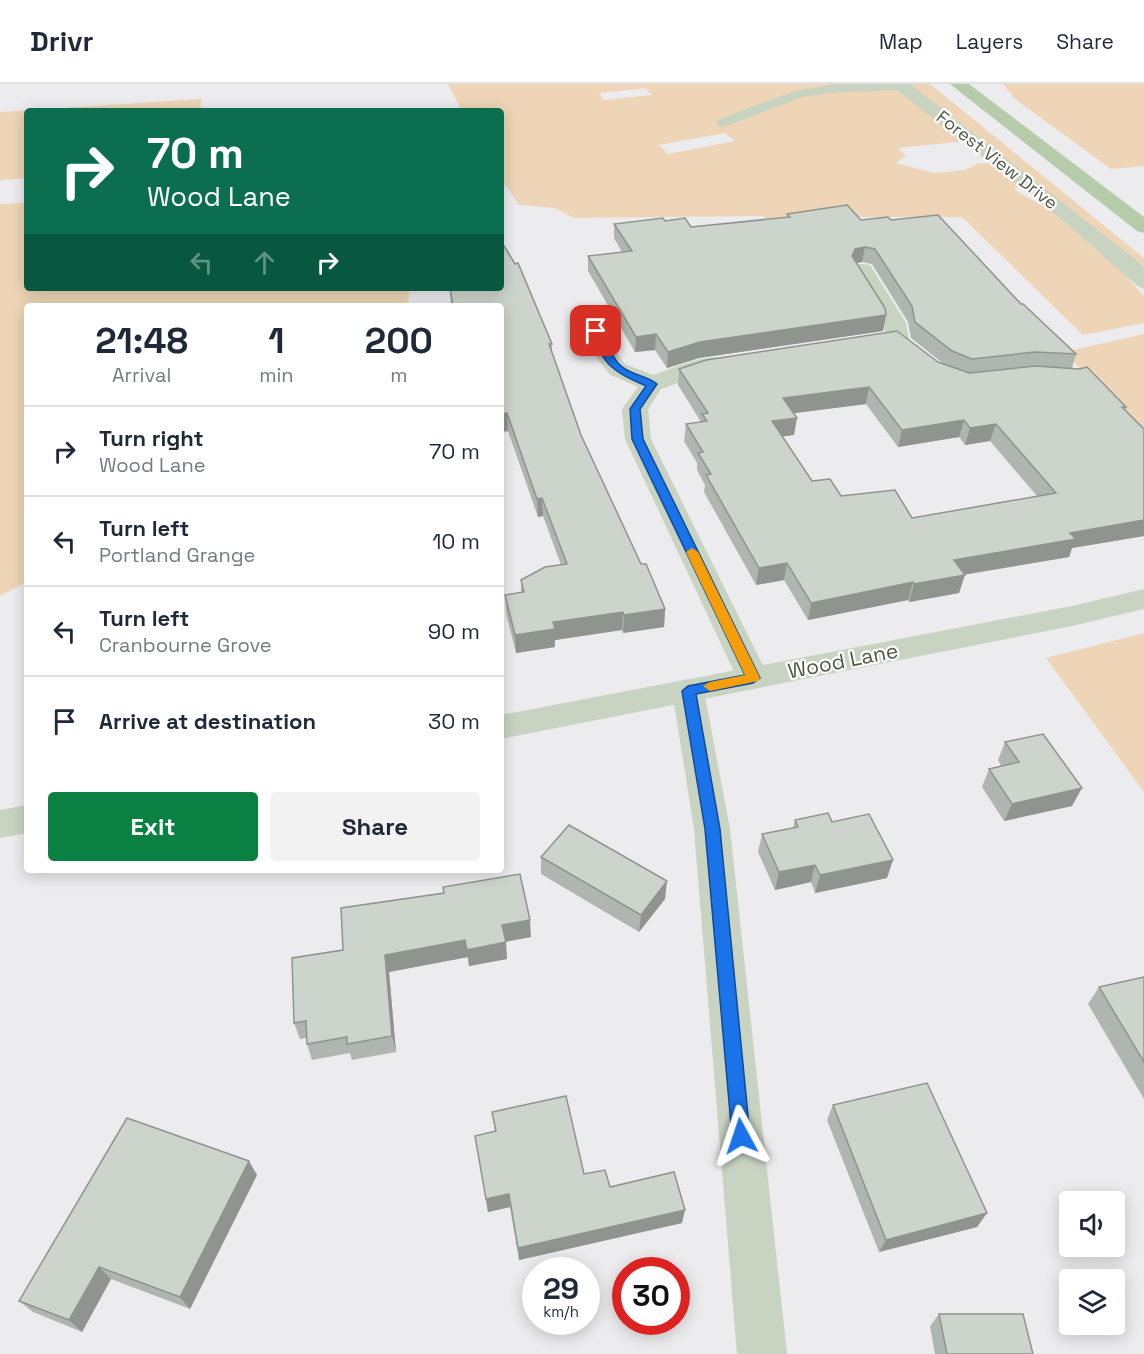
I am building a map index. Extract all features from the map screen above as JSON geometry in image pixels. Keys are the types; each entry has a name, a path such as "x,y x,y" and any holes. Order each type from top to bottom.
{"main road":[{"path":"958,84 1144,227"},
{"path":"1121,211 1144,232"}],"street":[{"name":"Forest View Drive","path":"832,89 901,84 1083,227 1128,264 1144,282"},
{"path":"832,348 899,336 862,270"},
{"path":"590,312 603,350 617,369 652,384"},
{"path":"744,361 699,367 652,384 635,409 638,439 753,678"},
{"name":"Wood Lane","path":"504,726 1008,628 1144,599"},
{"path":"688,691 712,829 762,1354"},
{"path":"0,825 24,820"}],"lane":[{"path":"722,123 799,94 832,89"}],"shaded area":[{"path":"448,84 834,84 895,89 908,95 966,141 898,148 906,156 896,163 934,173 965,170 979,163 997,164 1023,185 1014,189 1049,209 1066,222 1134,285 1144,296 1144,323 1083,335 962,217 855,217 774,228 763,216 574,218 555,208 519,205 504,183 504,108 460,108","holes":["646,88 652,95 604,100 599,93","725,133 735,141 668,154 659,145"]},
{"path":"910,84 930,84 1144,258 1144,274 1083,220"},
{"path":"1003,84 1144,84 1144,166 1111,169 1015,99"},
{"path":"201,99 201,108 62,108"},
{"path":"24,110 24,178 0,180 0,112"},
{"path":"24,203 24,291 410,291 408,303 24,303 24,584 0,596 0,204"},
{"path":"1144,334 1144,434 1064,352"},
{"path":"1144,633 1144,792 1046,658"}],"building":[{"path":"847,205 861,220 888,217 891,220 938,215 1021,304 1076,354 1035,352 972,359 952,351 915,322 912,306 875,249 865,247 855,249 852,256 885,308 886,315 700,342 668,352 656,334 636,337 588,256 632,251 614,224 663,218 665,221 685,218 691,227 790,217 787,214"},
{"path":"504,246 515,264 518,263 552,344 549,344 581,435 641,564 646,564 665,609 624,615 623,612 553,622 555,629 515,635 505,595 524,592 521,580 545,567 567,564 542,498 537,499 507,413 504,414 504,303 452,303 450,291 504,291"},
{"path":"897,331 938,362 969,373 1036,366 1079,369 1087,367 1144,429 1144,520 1070,533 1076,539 954,560 965,575 914,584 913,582 811,603 787,563 759,568 706,475 711,474 698,453 703,452 686,424 707,421 702,414 708,413 679,369 706,360","holes":["869,387 902,430 964,420 970,428 996,424 1056,493 912,518 895,490 841,496 830,479 812,481 772,421 797,418 783,398"]},
{"path":"1043,734 1082,788 1012,804 989,769 1019,762 1005,742"},
{"path":"828,813 832,822 869,814 893,860 820,875 815,865 779,872 762,834 798,827 795,820"},
{"path":"569,825 667,881 641,915 541,857"},
{"path":"520,874 530,920 502,925 506,942 467,950 465,940 385,955 392,1036 347,1044 347,1037 307,1044 306,1021 294,1023 292,958 343,950 341,908 444,893 443,887"},
{"path":"1144,977 1144,1062 1099,987"},
{"path":"927,1083 987,1213 886,1240 833,1105"},
{"path":"566,1096 584,1174 605,1170 610,1187 674,1172 685,1210 518,1248 509,1194 486,1199 475,1136 496,1131 492,1112"},
{"path":"127,1118 249,1161 180,1297 99,1267 69,1320 19,1301"},
{"path":"939,1314 1023,1314 1033,1354 947,1354"}],"slow traffic":[{"path":"692,552 753,678 710,686"}],"route":[{"path":"596,331 603,350 617,369 652,384 635,409 638,439 753,678 688,691 712,829 741,1136"}]}
